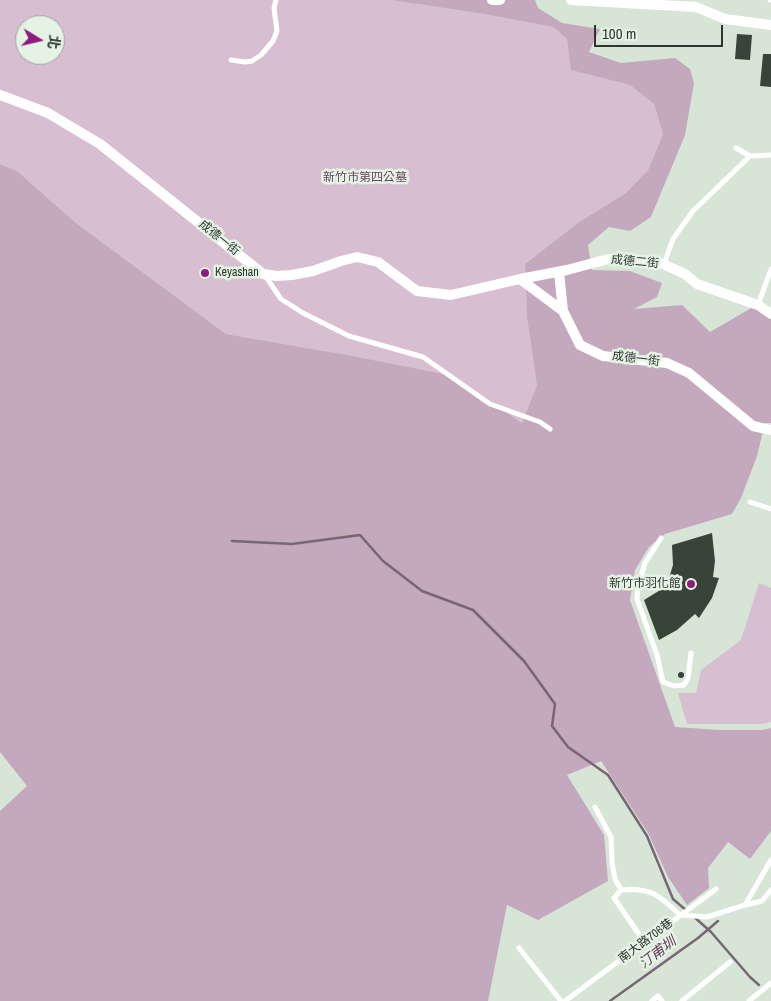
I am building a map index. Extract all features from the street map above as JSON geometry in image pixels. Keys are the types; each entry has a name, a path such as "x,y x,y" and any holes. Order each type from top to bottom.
{"street":[{"path":"492,0 500,0"},
{"path":"571,0 643,2 696,7 725,19 771,25"},
{"name":"成德一街","path":"0,95 48,113 100,144 264,274"},
{"path":"264,274 277,276 292,275 357,257 378,262 417,291 451,295 520,279"},
{"name":"成德二街","path":"520,279 559,272 608,258 643,260 663,264 685,274 697,284 758,305 771,314"},
{"name":"成德一街","path":"559,272 563,311 580,345 603,356 667,363 689,373 753,426 771,430"},
{"name":"成德一街","path":"520,279 563,311"}],"lane":[{"path":"231,60 252,61 261,55 273,41 277,31 274,8 276,0"},
{"path":"736,148 750,156 771,156"},
{"path":"663,264 673,239 693,211 750,156"},
{"path":"758,305 771,269"},
{"path":"264,274 281,299 303,312 349,336 423,357 490,404 540,422 550,429"},
{"path":"750,502 771,508"},
{"path":"662,538 645,563 638,586 638,599 658,655 663,682 674,686 684,685 688,678 691,653"},
{"path":"595,807 611,837 615,879 621,890"},
{"path":"745,905 771,860"},
{"path":"645,943 614,898 621,890 646,890 652,892 681,915 716,889"},
{"name":"南大路706巷","path":"565,1001 681,915 707,917 762,901 771,890"},
{"path":"519,948 561,1001"},
{"path":"682,1001 730,962"},
{"path":"749,1001 771,983"},
{"path":"652,1001 660,999"}],"green space":[{"name":"新竹市第四公墓","path":"0,0 391,0 553,27 567,39 572,70 630,85 654,104 663,134 648,170 626,193 579,222 525,264 527,318 537,385 522,423 454,376 226,334 76,223 17,171 0,164"},
{"path":"759,583 771,588 771,722 762,724 687,724 678,693 696,693 701,670 741,640"}],"shaded area":[{"path":"391,0 535,0 538,8 562,23 600,29 589,52 621,63 675,58 690,69 694,83 685,135 651,217 630,231 609,227 588,245 592,270 630,271 662,283 657,297 634,309 682,305 710,332 753,307 771,318 771,423 765,423 757,456 741,498 732,514 665,534 649,547 635,570 630,600 675,727 720,730 762,730 771,728 771,831 750,859 728,842 708,868 709,888 687,905 668,877 648,833 601,761 567,775 604,835 608,881 538,920 507,905 488,1001 0,1001 0,811 27,786 0,752 0,164 17,171 76,223 226,334 454,376 522,423 537,385 527,318 525,264 579,222 626,193 648,170 663,134 654,104 630,85 571,70 567,39 553,27"}],"building":[{"path":"737,34 752,35 750,60 735,59"},
{"path":"763,54 771,54 771,87 760,86"},
{"name":"新竹市羽化館","path":"712,533 715,561 713,577 719,578 712,598 699,618 695,614 677,630 659,640 644,600 662,589 669,578 673,565 672,545"},
{"path":"681,672 684,675 681,678 678,675"}],"waterway":[{"path":"232,541 292,544 360,535 383,561 422,591 473,610 524,661 555,704 552,726 568,747 608,775 647,836 673,899 687,911"},
{"path":"693,916 711,932 759,985"},
{"name":"汀甫圳","path":"610,1001 698,938 718,921"}],"place":[{"name":"Keyashan","path":"205,273"},
{"name":"新竹市羽化館","path":"691,584"}]}
